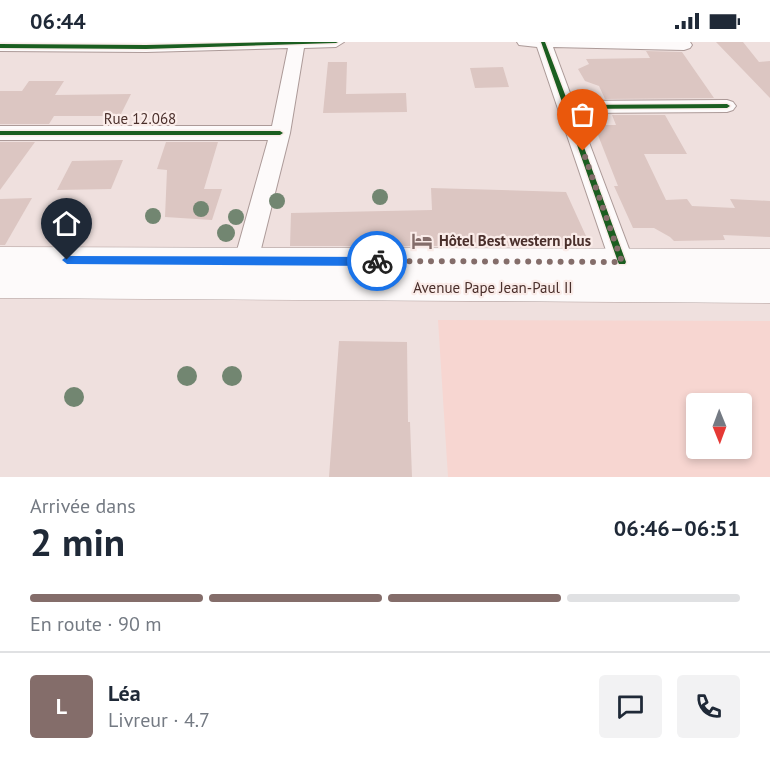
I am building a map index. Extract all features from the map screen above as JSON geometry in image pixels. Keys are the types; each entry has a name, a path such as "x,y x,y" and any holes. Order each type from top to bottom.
{"main road":[{"name":"Avenue Pape Jean-Paul II","path":"0,260 770,262"},
{"name":"Avenue Pape Jean-Paul II","path":"0,284 770,289"}],"street":[{"path":"0,46 146,47 336,42"},
{"path":"525,42 684,45"},
{"path":"544,42 622,262"},
{"path":"246,261 279,133 296,43"},
{"path":"568,107 727,106"},
{"name":"Rue 12.068","path":"0,133 279,133"}],"shaded area":[{"path":"438,320 770,321 770,477 448,477"}],"building":[{"path":"716,42 743,42 759,62 770,61 770,98"},
{"path":"646,51 682,52 714,98 605,99 599,86 585,81 578,69 589,64 586,59 650,58"},
{"path":"328,62 347,62 346,94 406,93 407,112 323,113"},
{"path":"503,67 509,87 475,88 470,68"},
{"path":"29,81 64,81 55,95 131,94 120,116 54,116 49,124 0,124 0,91 22,91"},
{"path":"612,115 665,115 687,154 644,154 666,200 687,199 692,206 735,208 730,199 770,201 770,237 723,235 725,240 674,241 654,228 633,228 614,186 618,186 594,125 616,125"},
{"path":"0,142 35,142 0,190"},
{"path":"166,142 218,142 204,189 222,189 212,220 165,217 167,170 157,169"},
{"path":"123,160 111,189 57,190 72,161"},
{"path":"431,188 566,192 586,236 579,246 290,246 291,213 432,210"},
{"path":"32,198 5,245 0,245 0,199"},
{"path":"339,341 407,342 408,422 410,422 412,477 329,477"}],"cycle path":[{"path":"0,46 146,47 336,42"},
{"path":"543,42 622,262"},
{"path":"568,107 727,106"},
{"path":"0,133 280,133"}],"way so far":[{"path":"377,261 622,262 583,151"}],"place":[{"name":"Hôtel Best western plus","path":"422,241"}],"route":[{"path":"67,260 377,261"}]}
